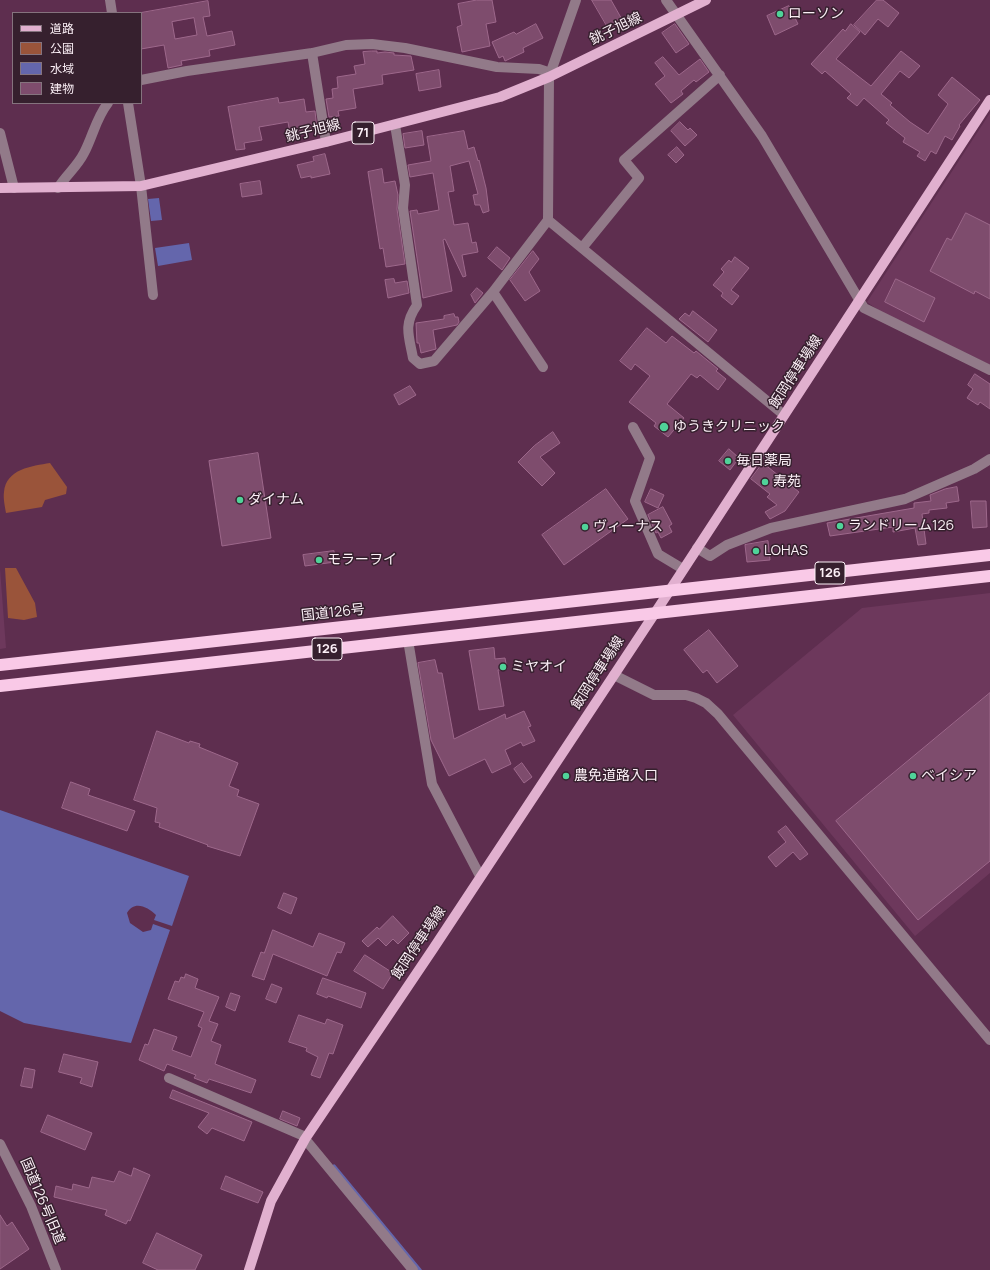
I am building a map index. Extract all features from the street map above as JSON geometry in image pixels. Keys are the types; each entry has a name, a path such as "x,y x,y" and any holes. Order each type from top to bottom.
{"highway":[{"name":"126","path":"670,591 990,555"},
{"name":"126","path":"0,686 655,612 990,576"},
{"name":"国道126号","path":"0,664 670,591"}],"main road":[{"name":"銚子旭線","path":"0,188 141,186 395,125 500,97 549,78 706,0"},
{"name":"飯岡停車場線","path":"249,1270 271,1200 306,1138 670,591 990,100"}],"street":[{"path":"110,0 112,12"},
{"path":"395,125 405,185 403,208 418,305 410,316 407,327 413,358 420,364 434,360 493,292 548,220 549,78 576,0"},
{"path":"666,0 762,136 864,308 990,370"},
{"path":"142,80 187,71 312,53 346,45 372,44 399,47 497,67 539,69 545,71 549,78"},
{"path":"312,53 326,142"},
{"path":"582,248 639,178 624,160 720,75"},
{"path":"58,188 65,177 76,167 85,152 99,114 107,104"},
{"path":"128,104 141,186 153,295"},
{"path":"0,133 14,188"},
{"path":"548,220 784,415"},
{"path":"493,292 543,367"},
{"path":"633,427 650,458 635,502 658,554 684,569"},
{"path":"697,548 710,556 727,545 771,528 905,499 974,470 990,458"},
{"path":"408,640 432,784 480,876"},
{"path":"614,675 654,695 686,695 696,698 706,703 718,714 990,1040"},
{"path":"169,1078 306,1138 413,1270"},
{"name":"国道126号旧道","path":"0,1144 31,1206 56,1270"}],"shaded area":[{"path":"990,113 990,365 878,310 867,302"},
{"path":"0,569 6,648 0,649"},
{"path":"990,593 990,873 915,936 733,715 862,608"}],"green space":[{"path":"50,463 67,487 66,494 45,500 42,507 6,513 4,494 6,484 10,478 28,467"},
{"path":"5,568 16,568 35,603 37,617 24,620 8,618"}],"water":[{"path":"159,198 162,220 151,221 148,199"},
{"path":"189,243 192,260 158,266 155,248"},
{"path":"0,810 189,876 172,926 154,920 156,915 145,907 133,907 127,913 130,923 143,932 151,930 153,924 170,930 131,1043 24,1023 0,1011"}],"building":[{"path":"477,0 492,0 496,22 486,24 490,46 462,52 457,27 462,25 458,4"},
{"path":"592,0 611,0 624,23 610,31"},
{"path":"877,0 883,0 899,13 888,27 878,19 865,35 854,25"},
{"path":"208,1 210,16 203,17 207,36 232,31 235,45 209,50 210,56 181,61 182,65 168,68 164,45 142,49 142,13","holes":["194,18 197,35 175,39 172,22"]},
{"path":"789,6 798,24 775,35 767,16"},
{"path":"536,24 543,38 523,48 524,52 505,61 503,56 499,58 492,42 514,32 516,34"},
{"path":"675,24 689,44 676,53 662,33"},
{"path":"851,24 860,32 836,59 871,86 901,51 920,66 909,78 900,71 881,94 892,103 890,105 910,122 928,134 948,104 938,95 952,77 980,100 959,125 960,126 952,140 945,136 936,154 931,151 925,161 917,156 920,152 903,142 905,138 886,123 889,120 864,98 857,106 847,98 851,94 825,71 822,74 811,64 843,29 845,31"},
{"path":"377,51 377,53 385,52 394,53 394,55 411,56 414,70 382,75 383,84 353,89 356,108 338,111 339,116 329,117 326,99 333,98 332,89 338,88 337,77 356,74 354,66 365,64 363,52"},
{"path":"663,57 679,75 700,59 709,72 696,82 694,80 681,91 683,94 671,103 655,84 665,76 655,63"},
{"path":"439,70 441,87 419,91 416,74"},
{"path":"278,98 279,103 304,99 306,112 315,111 317,130 290,134 288,122 259,127 262,140 244,143 245,149 236,150 228,107"},
{"path":"680,122 688,130 690,128 697,135 685,146 671,131"},
{"path":"422,131 424,145 405,148 403,134"},
{"path":"464,131 468,149 474,147 478,161 479,160 486,188 489,211 483,213 480,205 475,205 473,195 478,194 469,161 450,166 454,191 448,192 454,225 468,223 472,243 476,242 478,252 462,255 466,276 463,277 445,239 443,240 452,291 423,298 410,211 417,210 418,214 439,210 433,173 410,177 408,165 431,161 427,137"},
{"path":"677,147 684,155 676,163 668,155"},
{"path":"325,154 330,174 311,178 311,176 301,178 297,165 314,161 313,157"},
{"path":"382,169 384,183 395,181 398,195 397,209 405,264 386,267 383,248 380,249 368,172"},
{"path":"260,181 262,194 242,197 240,184"},
{"path":"966,213 990,225 990,299 975,291 974,294 930,271 947,238 951,240"},
{"path":"497,247 510,258 502,270 488,258"},
{"path":"533,251 539,259 529,272 540,291 525,301 510,280"},
{"path":"735,257 749,268 731,290 739,296 732,305 721,296 723,293 713,285 724,272 721,269 729,260 731,262"},
{"path":"394,279 395,283 407,281 409,293 388,298 385,280"},
{"path":"896,279 935,298 924,322 885,302"},
{"path":"477,288 483,293 475,303 471,295"},
{"path":"693,311 717,330 708,342 679,319 685,313 689,316"},
{"path":"454,314 455,317 458,317 459,322 457,325 433,330 436,349 421,353 419,343 417,343 416,323 444,319 444,316"},
{"path":"647,328 666,343 672,336 694,353 696,351 718,369 716,371 726,379 718,390 700,375 697,378 691,374 667,404 684,418 668,437 654,426 656,423 629,402 650,376 635,364 631,370 620,361"},
{"path":"975,374 990,384 990,409 980,402 978,405 967,398 973,389 968,385"},
{"path":"410,386 416,395 399,405 394,395"},
{"path":"553,432 560,443 540,457 555,473 542,486 518,462 534,446"},
{"path":"729,449 739,458 730,470 719,461"},
{"name":"ダイナム","path":"258,453 271,538 222,546 209,461"},
{"path":"763,463 799,492 785,511 770,519 765,512 777,505 767,497 770,494 751,479"},
{"path":"957,487 959,501 946,503 947,508 929,510 929,513 922,514 926,544 918,545 915,528 893,532 893,527 830,536 827,523 914,508 914,503 931,501 930,495 945,489"},
{"name":"ヴィーナス","path":"606,489 628,519 564,565 542,535"},
{"path":"651,489 664,495 658,508 645,502"},
{"path":"971,501 986,501 987,527 973,528"},
{"path":"663,507 672,524 669,526 672,532 661,538 658,532 656,533 648,515"},
{"path":"768,541 770,560 747,562 745,545"},
{"path":"334,551 335,562 305,566 303,555"},
{"path":"709,630 738,666 717,683 707,670 703,673 684,650"},
{"path":"494,648 495,659 505,658 507,669 498,670 504,706 479,710 469,651"},
{"path":"435,660 438,673 442,673 454,739 505,714 506,719 524,711 531,726 528,727 535,741 523,746 521,742 505,750 511,764 492,773 485,759 449,776 431,740 418,663"},
{"path":"990,693 990,861 918,920 836,821"},
{"path":"157,731 189,743 190,741 200,744 199,747 238,763 229,786 239,790 237,796 259,804 240,856 207,846 208,845 159,827 160,823 155,822 157,808 134,800"},
{"path":"522,763 532,777 524,783 514,769"},
{"path":"71,782 90,789 88,795 135,811 127,831 62,808"},
{"path":"786,826 808,854 800,860 793,852 776,867 768,857 786,842 778,832"},
{"path":"284,893 297,898 291,914 278,908"},
{"path":"393,916 409,933 398,944 393,939 386,946 378,938 368,947 362,941 377,927 379,929"},
{"path":"273,930 313,947 319,933 345,943 341,953 337,952 327,976 273,954 264,980 252,976 261,952 264,953"},
{"path":"365,955 393,973 383,989 354,971"},
{"path":"186,974 198,979 195,988 219,997 209,1021 218,1024 211,1041 221,1045 215,1064 256,1080 251,1093 209,1079 207,1083 194,1078 196,1075 167,1064 164,1071 139,1060 145,1044 148,1045 154,1029 177,1037 172,1050 191,1057 202,1028 198,1026 204,1012 168,999 175,981 179,982 181,977 184,978"},
{"path":"323,978 366,993 361,1008 328,996 327,998 317,994"},
{"path":"272,984 282,988 276,1003 266,999"},
{"path":"231,993 240,996 235,1011 226,1007"},
{"path":"299,1015 325,1024 327,1019 343,1025 333,1054 329,1053 320,1078 311,1075 318,1057 306,1051 307,1048 289,1042"},
{"path":"64,1054 98,1062 92,1087 80,1083 82,1078 59,1072"},
{"path":"25,1068 35,1070 32,1088 21,1086"},
{"path":"173,1090 252,1122 244,1141 212,1128 207,1134 198,1127 209,1113 170,1098"},
{"path":"283,1111 300,1118 297,1126 280,1119"},
{"path":"48,1115 92,1133 85,1150 41,1132"},
{"path":"134,1168 150,1175 130,1221 128,1220 126,1224 105,1215 107,1210 54,1197 56,1186 72,1190 73,1184 89,1188 92,1177 114,1182 119,1171 131,1176"},
{"path":"226,1176 263,1192 258,1203 221,1189"},
{"path":"0,1215 7,1226 12,1222 29,1249 0,1269"},
{"path":"157,1233 202,1255 195,1270 158,1270 143,1263"}],"waterway":[{"path":"334,1166 420,1270"}],"place":[{"name":"ローソン","path":"780,14"},
{"name":"ゆうきクリニック","path":"664,427"},
{"name":"毎日薬局","path":"728,461"},
{"name":"寿苑","path":"765,482"},
{"name":"ダイナム","path":"240,500"},
{"name":"ランドリーム126","path":"840,526"},
{"name":"ヴィーナス","path":"585,527"},
{"name":"LOHAS","path":"756,551"},
{"name":"モラーヲイ","path":"319,560"},
{"name":"ミヤオイ","path":"503,667"},
{"name":"農免道路入口","path":"566,776"},
{"name":"ベイシア","path":"913,776"}]}
